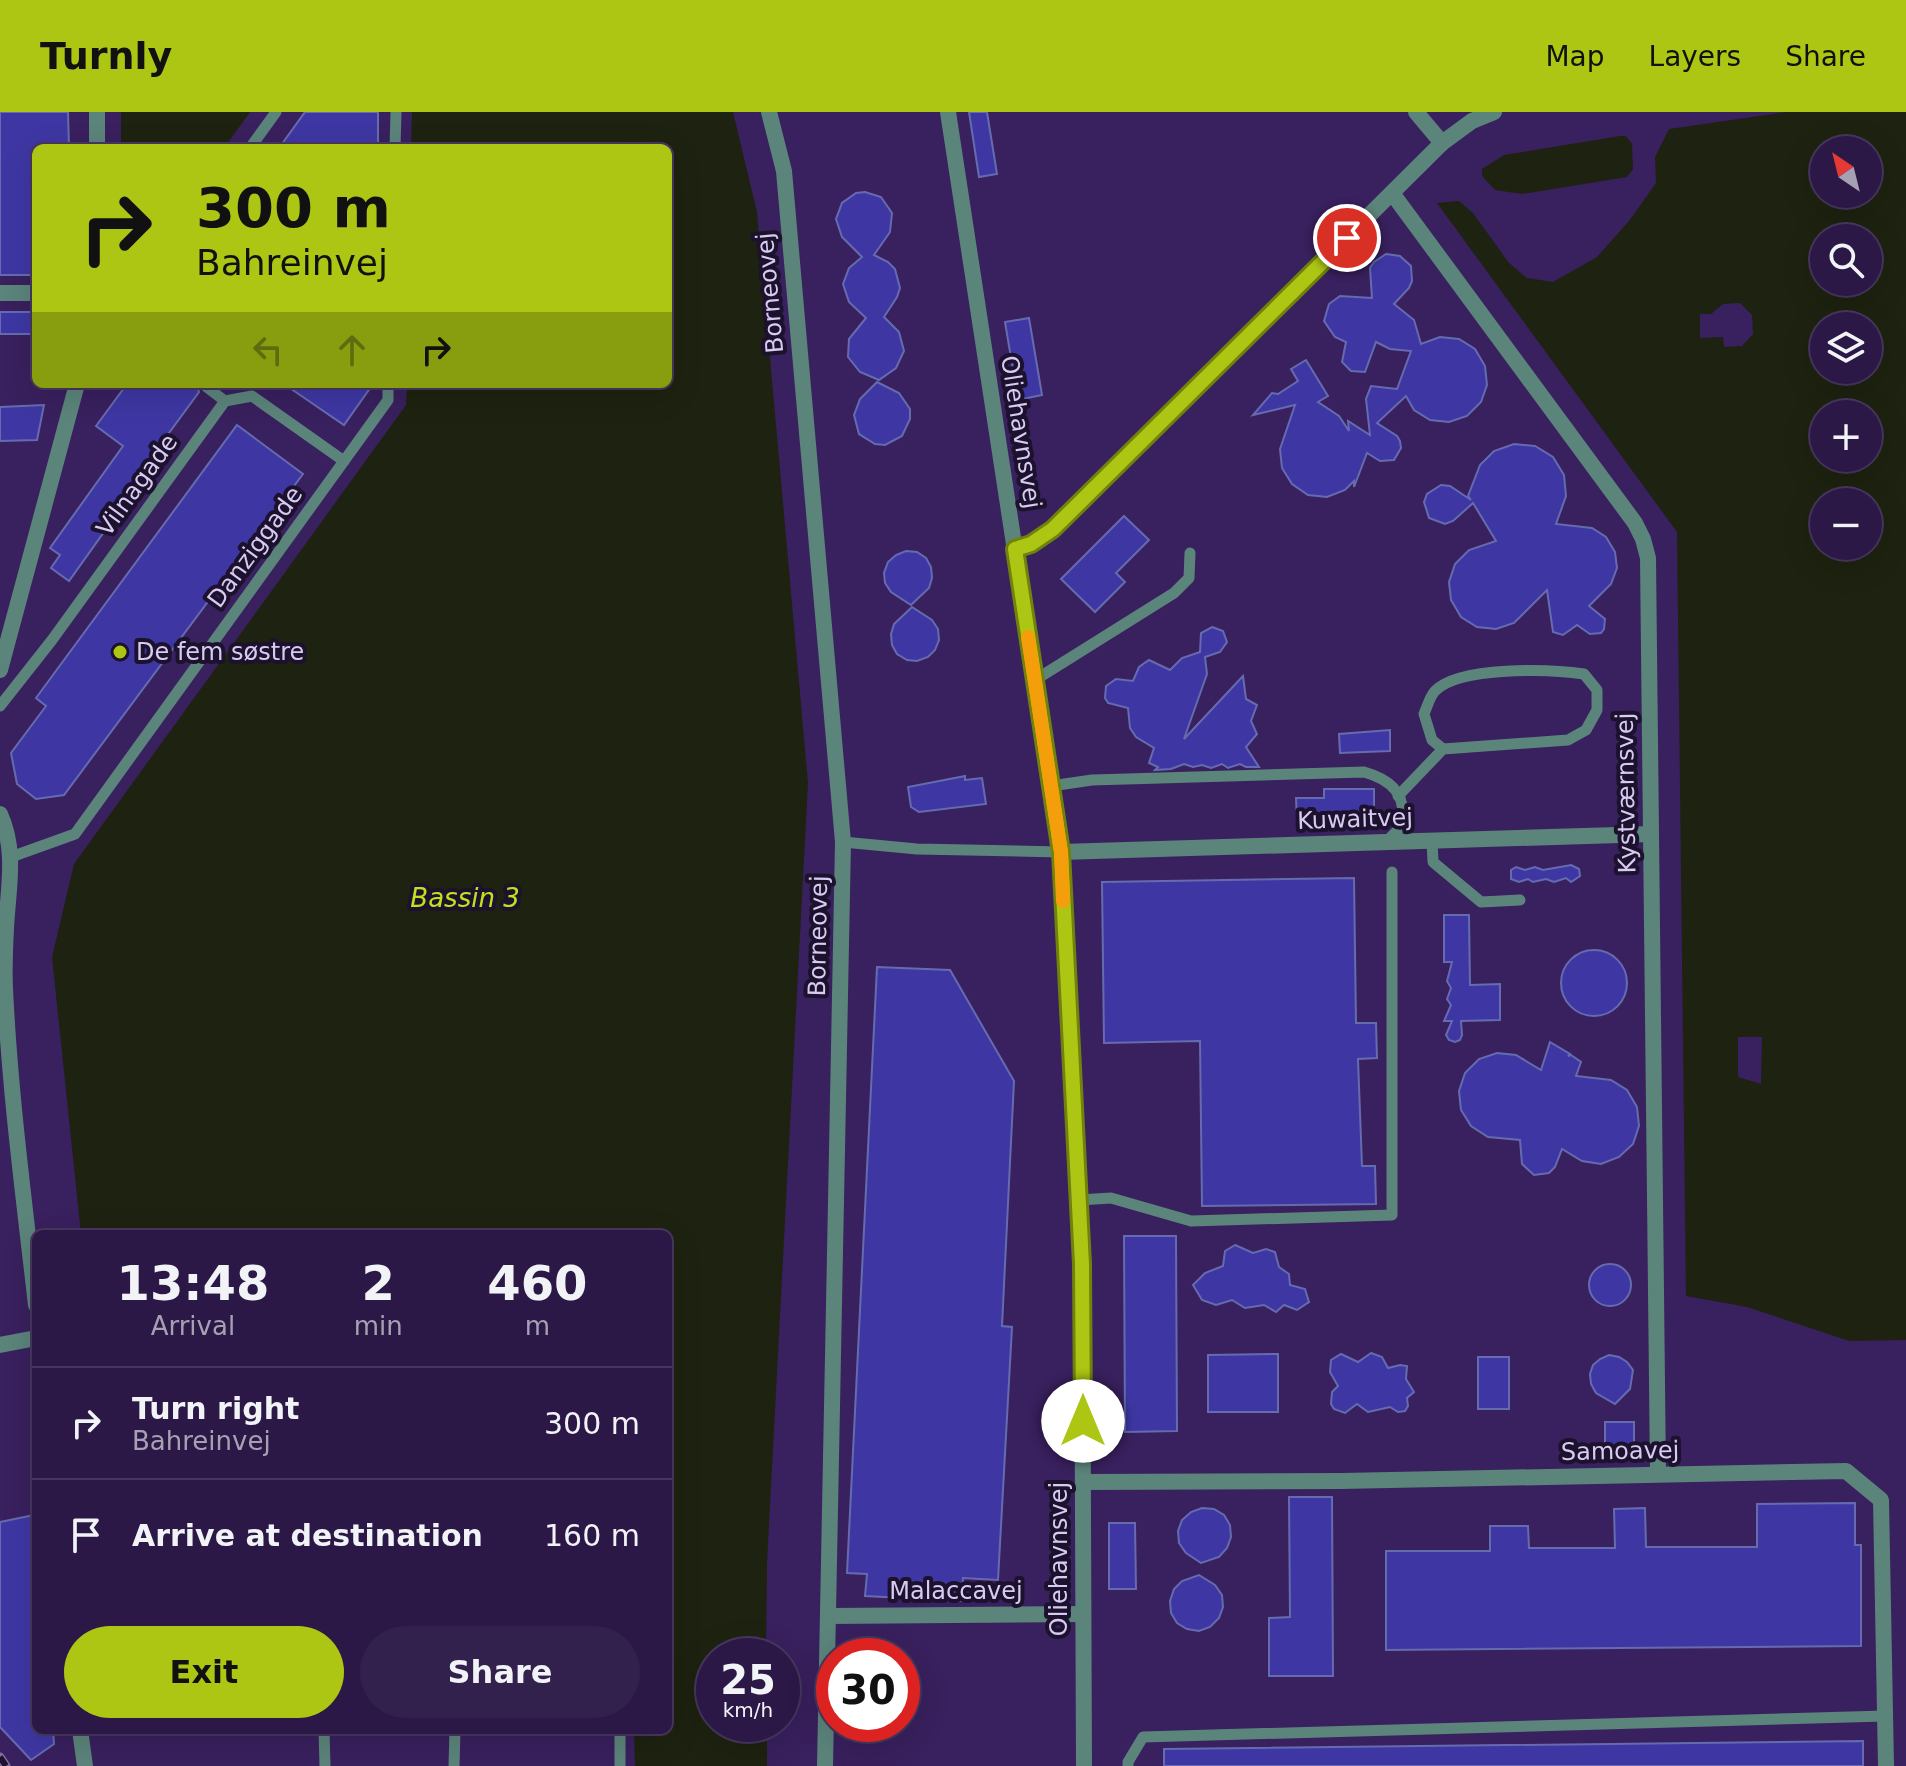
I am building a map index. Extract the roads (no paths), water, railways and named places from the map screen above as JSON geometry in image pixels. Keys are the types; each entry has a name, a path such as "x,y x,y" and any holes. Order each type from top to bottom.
{"street":[{"path":"97,112 97,144"},
{"name":"Borneovej","path":"769,112 784,171 843,842 825,1766"},
{"name":"Oliehavnsvej","path":"948,112 1061,852 1082,1264 1084,1766"},
{"path":"1416,112 1442,143"},
{"path":"1015,549 1031,544 1053,529 1442,143 1472,121 1494,112"},
{"name":"Kystværnsvej","path":"1392,193 1635,523 1648,558 1658,1474"},
{"path":"0,293 32,293"},
{"path":"0,670 76,388"},
{"path":"0,814 10,841 11,857 5,986 7,1109 32,1278"},
{"name":"Kuwaitvej","path":"1061,852 1651,834"},
{"path":"0,1345 32,1339"},
{"name":"Samoavej","path":"1083,1482 1341,1481 1846,1471 1881,1500 1886,1766"},
{"name":"Malaccavej","path":"830,1616 1083,1614"},
{"path":"81,1734 85,1766"}],"lane":[{"path":"253,144 276,112"},
{"path":"395,144 396,112"},
{"path":"208,388 225,401 252,396 344,461"},
{"name":"Danziggade","path":"11,857 75,834 388,400 388,388"},
{"name":"Vilnagade","path":"0,706 52,640 225,401"},
{"path":"1035,680 1174,593 1189,578 1190,553"},
{"path":"1398,796 1443,749 1568,740 1586,730 1597,710 1597,690 1584,674 1561,670 1472,674 1452,680 1434,692 1424,714 1432,740 1443,749"},
{"path":"1051,786 1092,780 1364,772 1382,777 1395,788 1398,796 1403,816 1401,827 1386,842"},
{"path":"1432,841 1433,862 1481,902 1520,900"},
{"path":"843,842 917,849 1061,852"},
{"path":"1079,1200 1111,1198 1191,1221 1392,1215 1392,872"},
{"path":"1128,1766 1143,1737 1885,1716"},
{"path":"324,1734 325,1766"},
{"path":"454,1766 455,1734"},
{"path":"620,1734 620,1766"}],"water":[{"path":"121,112 250,112 227,144 121,144"},
{"name":"Bassin 3","path":"412,112 733,112 757,212 808,783 767,1563 766,1638 696,1638 696,1742 767,1742 767,1766 635,1766 634,1734 672,1734 672,1230 81,1230 52,957 74,864 406,405 407,388 672,388 672,144 411,144"},
{"path":"1787,112 1906,112 1906,1340 1849,1341 1747,1307 1686,1296 1677,532 1437,203 1459,201 1473,213 1509,263 1527,278 1553,282 1597,257 1629,221 1656,183 1655,157 1669,129","holes":["1740,303 1752,315 1753,334 1742,346 1724,347 1723,337 1700,338 1700,314 1711,314 1723,304","1738,1037 1762,1037 1761,1084 1738,1077"]},
{"path":"1626,136 1632,144 1633,169 1627,177 1522,194 1495,190 1482,176 1482,169 1504,155"}],"railway":[{"path":"0,1757 6,1766"}],"place":[{"name":"De fem søstre","path":"120,652"}]}
